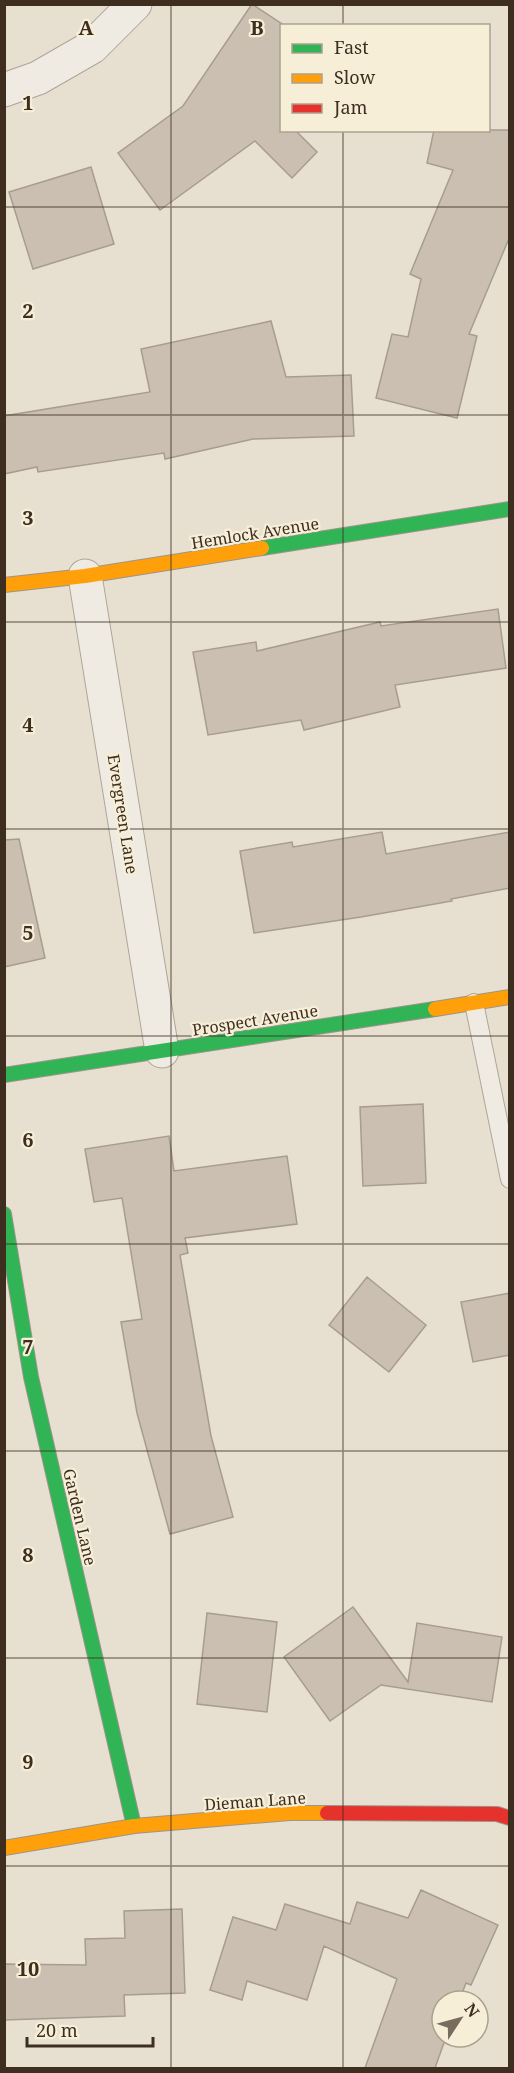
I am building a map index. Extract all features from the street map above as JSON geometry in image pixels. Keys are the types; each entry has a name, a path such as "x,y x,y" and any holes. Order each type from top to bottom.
{"street":[{"path":"4,90 38,78 92,47 135,4"},
{"name":"Hemlock Avenue","path":"4,585 85,576 510,509"},
{"name":"Evergreen Lane","path":"85,576 162,1051"},
{"name":"Prospect Avenue","path":"4,1075 510,996"},
{"name":"Garden Lane","path":"4,1214 31,1377 134,1826"},
{"name":"Dieman Lane","path":"4,1848 134,1826 290,1814 497,1814 510,1818"}],"lane":[{"path":"474,1003 510,1179"}],"building":[{"path":"252,4 282,24 280,24 280,132 297,132 317,152 292,178 255,141 160,210 118,153 183,106"},
{"path":"510,130 510,236 469,334 477,336 457,418 376,398 392,334 408,337 421,279 410,274 453,170 427,163 434,132"},
{"path":"91,167 114,244 33,269 9,192"},
{"path":"271,321 286,377 351,375 354,436 253,439 165,459 164,453 38,472 37,467 4,474 4,416 150,392 141,349"},
{"path":"498,609 506,668 395,685 400,707 304,730 301,720 208,735 193,652 256,642 257,651 380,622 381,626"},
{"path":"382,832 386,854 510,832 510,888 361,917 254,933 240,851 292,842 293,847"},
{"path":"19,839 45,958 4,967 4,840"},
{"path":"423,1104 426,1183 363,1186 360,1107"},
{"path":"169,1136 174,1171 287,1156 297,1224 185,1238 188,1253 180,1255 211,1436 233,1517 170,1534 137,1413 121,1322 142,1319 122,1198 94,1202 85,1149"},
{"path":"367,1277 426,1325 389,1372 329,1325"},
{"path":"510,1293 510,1355 473,1362 461,1302"},
{"path":"353,1607 408,1682 417,1623 502,1637 492,1702 381,1685 330,1721 284,1657"},
{"path":"207,1613 277,1622 267,1712 197,1704"},
{"path":"421,1890 498,1925 471,1985 466,1983 464,1989 430,1989 430,2049 442,2049 435,2068 365,2068 397,1979 324,1946 307,2000 247,1981 242,2000 210,1990 233,1917 276,1930 285,1904 350,1924 357,1902 408,1918"},
{"path":"182,1909 185,1993 124,1995 125,2016 4,2020 4,1964 86,1965 85,1939 125,1938 124,1911"}],"traffic: fast":[{"path":"262,548 510,509"},
{"path":"4,1075 435,1009"},
{"path":"4,1214 31,1377 134,1826"}],"traffic: slow":[{"path":"4,585 85,576 262,548"},
{"path":"435,1009 510,997"},
{"path":"4,1848 134,1826 290,1813 327,1813"}],"traffic: jam":[{"path":"327,1813 497,1814 510,1818"}]}
